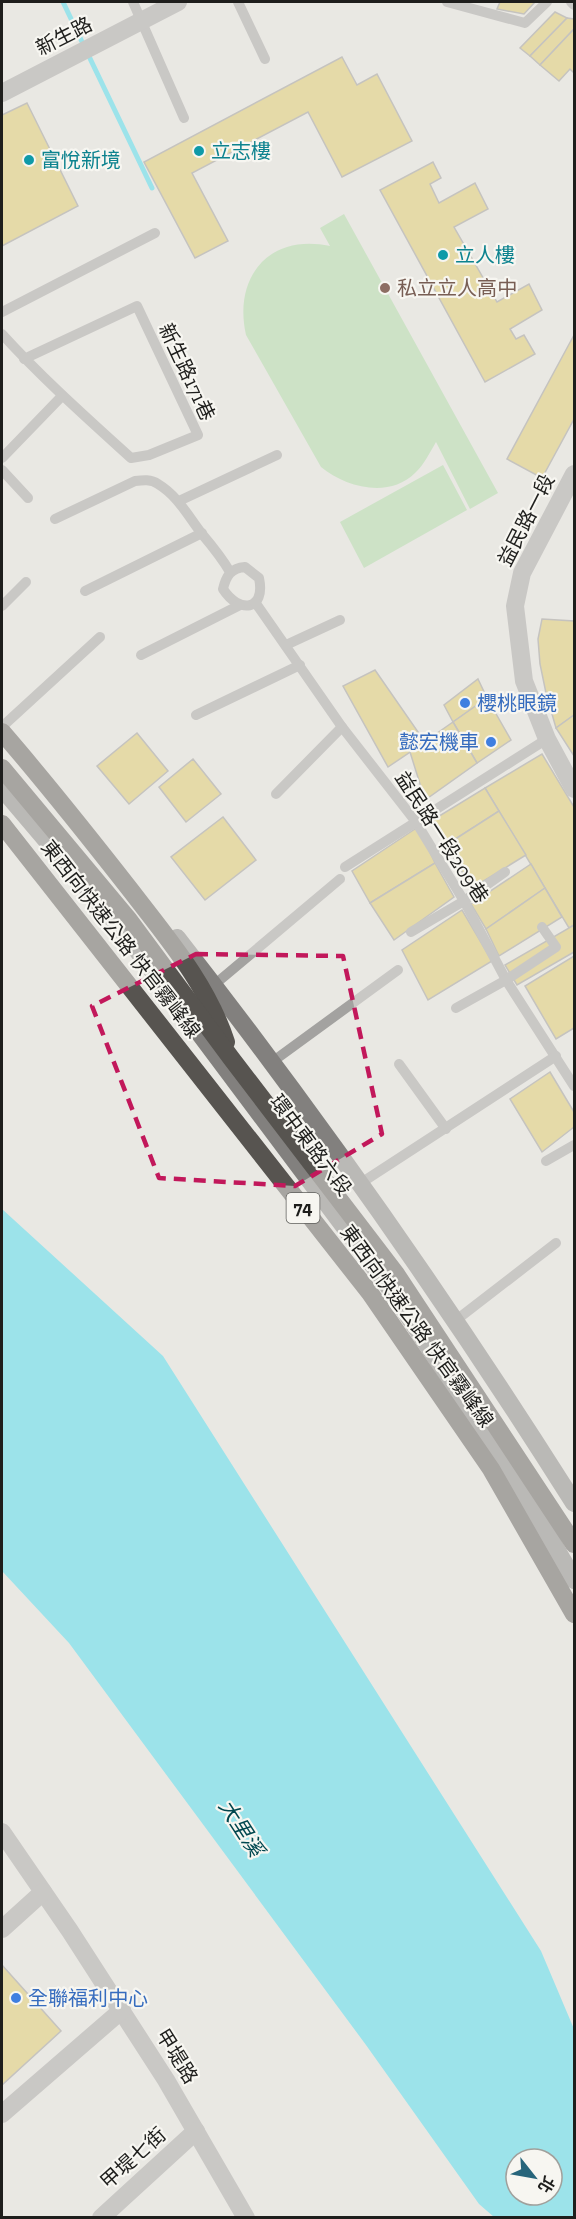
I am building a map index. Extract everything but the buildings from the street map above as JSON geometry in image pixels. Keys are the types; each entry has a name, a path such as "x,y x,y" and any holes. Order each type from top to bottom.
{"highway":[{"path":"2,726 188,964 217,1014 231,1058"},
{"name":"東西向快速公路 快官霧峰線","path":"2,768 129,920 396,1274 574,1544"},
{"name":"東西向快速公路 快官霧峰線","path":"2,824 370,1293 491,1469 574,1614"}],"street":[{"name":"新生路","path":"2,93 178,2"},
{"name":"益民路一段","path":"574,478 522,573 514,606 524,681 547,739 574,789"},
{"name":"環中東路六段","path":"2,726 82,815 214,985 362,1183 512,1403 574,1503"},
{"name":"環中東路六段","path":"2,788 120,927 385,1281 508,1466 574,1580"},
{"path":"50,845 82,815"},
{"name":"甲堤路","path":"2,1832 122,2010 246,2217"},
{"path":"2,1929 43,1892"},
{"path":"2,2114 122,2010"},
{"name":"甲堤七街","path":"100,2217 196,2131"}],"lane":[{"path":"133,2 143,20 184,118"},
{"path":"237,2 265,59"},
{"path":"447,2 525,23 547,2"},
{"path":"571,2 574,5"},
{"path":"2,312 155,233"},
{"name":"新生路171巷","path":"2,334 24,359 62,396 131,458 149,455 198,435 137,306 24,359"},
{"path":"2,458 62,396"},
{"path":"179,501 277,455"},
{"path":"2,470 28,498"},
{"path":"55,519 135,480 157,482 179,501 202,533 218,550 230,572"},
{"path":"85,591 202,533"},
{"path":"245,567 259,578 260,594 255,602 240,605 232,602 223,589 230,572 245,567"},
{"path":"2,606 26,582"},
{"name":"益民路一段209巷","path":"255,602 342,727 416,822 464,901 506,980 574,1086"},
{"path":"141,655 240,605"},
{"path":"286,645 340,621"},
{"path":"2,726 100,637"},
{"path":"196,715 300,665"},
{"path":"276,794 342,727"},
{"path":"345,867 547,739"},
{"path":"411,932 464,901 505,872"},
{"path":"214,985 340,879"},
{"path":"456,1008 506,980 556,947 542,927"},
{"path":"272,1062 398,970"},
{"path":"362,1183 556,1056"},
{"path":"399,1064 446,1129"},
{"path":"546,1161 574,1145"},
{"path":"456,1321 556,1243"}],"highlighted area":[{"path":"196,954 343,956 382,1134 295,1186 159,1178 92,1006"}],"green space":[{"path":"344,214 498,493 470,509 436,442 418,470 393,486 380,488 354,485 321,467 246,335 243,314 245,295 251,278 260,264 273,253 289,246 308,244 330,246 320,228"},
{"path":"443,465 467,510 364,568 340,522"}],"water":[{"name":"大里溪","path":"2,1209 163,1356 541,1951 574,2029 574,2217 494,2217 479,2204 366,2045 69,1643 2,1571"}],"waterway":[{"path":"63,2 152,188"}],"place":[{"name":"立志樓","path":"199,151"},
{"name":"富悅新境","path":"29,160"},
{"name":"立人樓","path":"443,255"},
{"name":"私立立人高中","path":"385,288"},
{"name":"櫻桃眼鏡","path":"465,703"},
{"name":"懿宏機車","path":"491,742"},
{"name":"全聯福利中心","path":"16,1998"}]}
